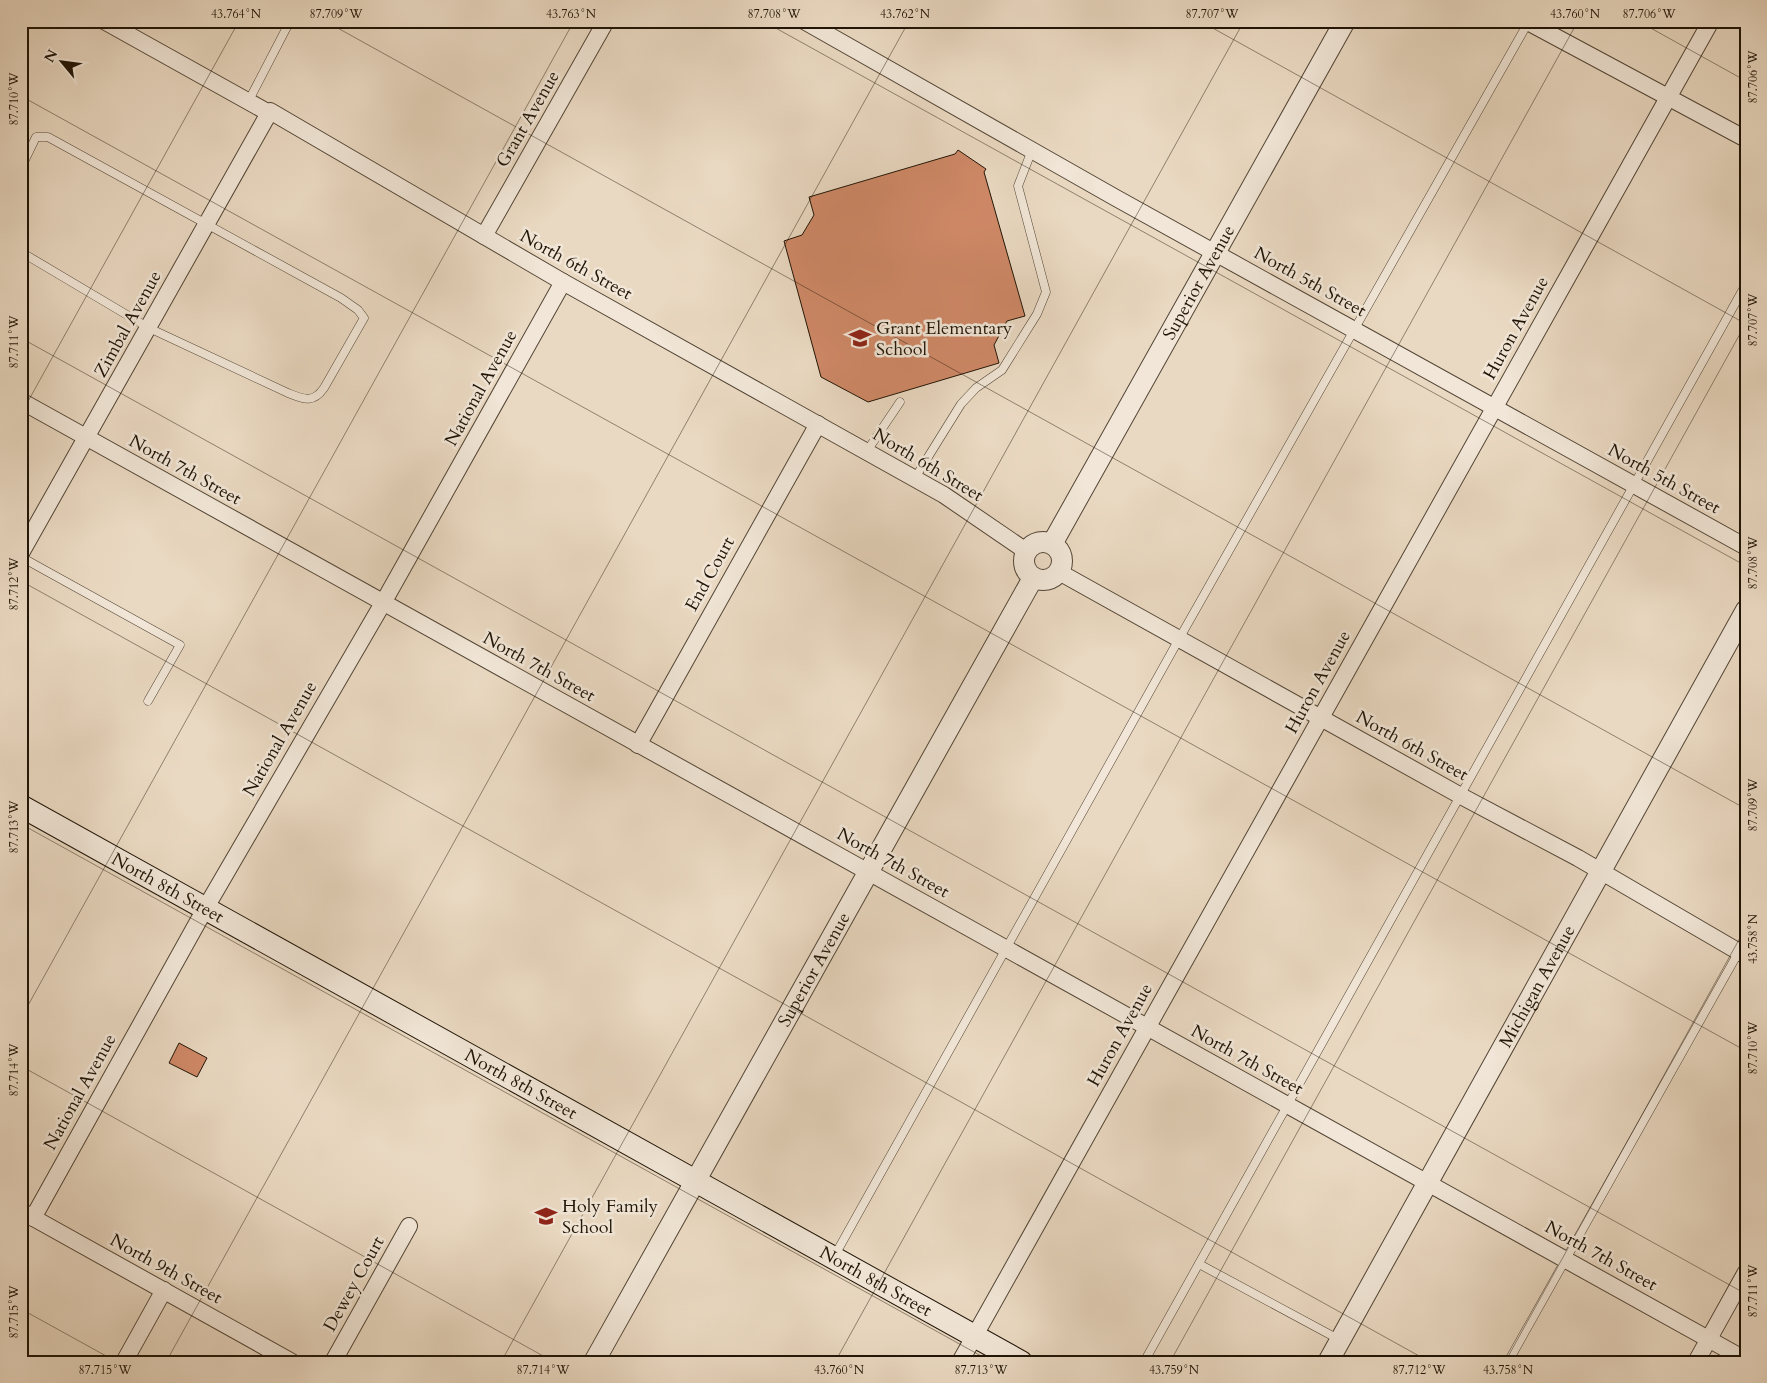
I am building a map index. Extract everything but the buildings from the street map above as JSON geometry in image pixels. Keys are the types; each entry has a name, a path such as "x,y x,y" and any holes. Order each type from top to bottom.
{"main road":[{"name":"North 8th Street","path":"21,806 1021,1362"}],"street":[{"name":"North 6th Street","path":"104,21 248,102 269,113 270,111 563,282 944,494 1026,551"},
{"name":"Grant Avenue","path":"484,236 606,21"},
{"name":"North 5th Street","path":"804,21 1746,547"},
{"name":"Superior Avenue","path":"1052,544 1345,21"},
{"name":"Huron Avenue","path":"960,1362 1711,21"},
{"path":"1528,22 1746,140"},
{"name":"Zimbal Avenue","path":"21,554 88,438 269,113"},
{"name":"National Avenue","path":"27,1214 383,603 563,282"},
{"name":"North 7th Street","path":"21,401 1746,1360"},
{"name":"End Court","path":"638,744 818,424"},
{"path":"1040,541 1052,544 1061,553 1062,566 1059,572 1050,579 1033,578 1025,569 1023,563 1026,551 1030,546 1040,541"},
{"name":"North 6th Street","path":"1059,572 1460,796 1743,949"},
{"name":"Superior Avenue","path":"594,1362 1033,578"},
{"name":"Michigan Avenue","path":"1328,1362 1428,1184 1599,871 1746,610"},
{"name":"North 9th Street","path":"27,1214 292,1362"},
{"name":"Dewey Court","path":"333,1362 409,1226"},
{"path":"1696,1362 1746,1272"},
{"path":"124,1362 164,1290"}],"lane":[{"path":"833,1259 1179,639 1528,22"},
{"path":"248,102 288,25"},
{"path":"21,168 36,137 48,137 341,298 362,314 362,323 324,388 315,398 308,400 288,393 149,328 21,252"},
{"path":"915,478 961,404 976,388 1002,370 1036,314 1046,292 1018,186 1032,150"},
{"path":"1144,1362 1746,284"},
{"path":"867,451 900,402"},
{"path":"21,557 180,645 148,701"},
{"path":"1508,1362 1565,1258 1743,949"},
{"path":"1199,1264 1340,1340"}],"place":[{"name":"Grant Elementary School","path":"860,338"},
{"name":"Holy Family School","path":"546,1216"}]}
